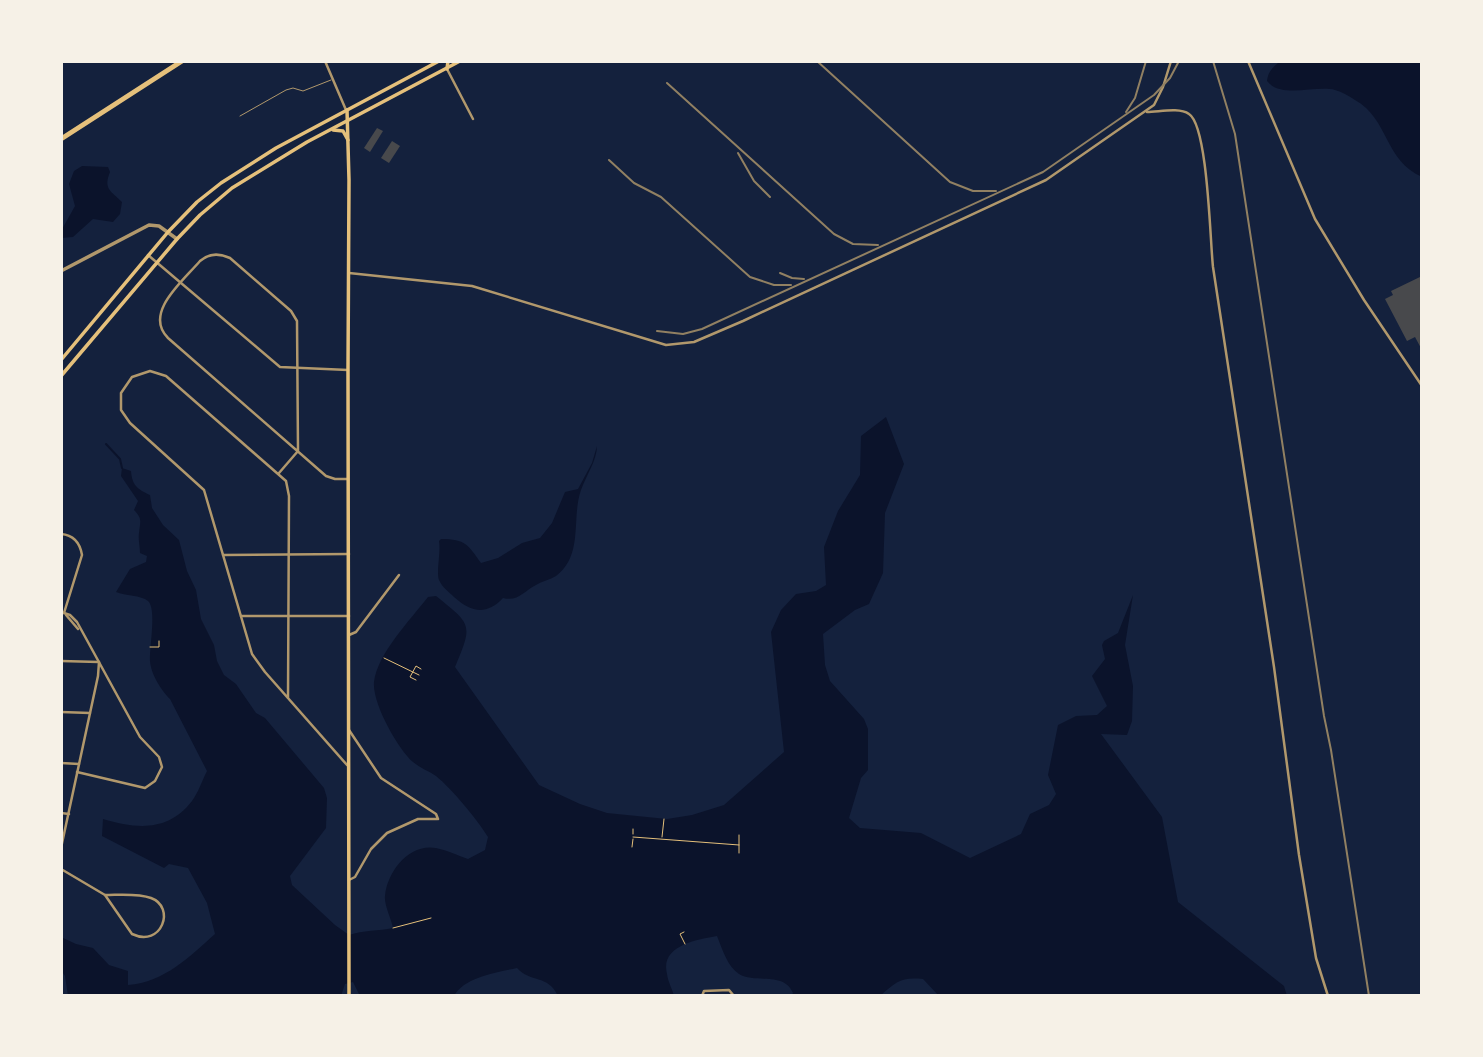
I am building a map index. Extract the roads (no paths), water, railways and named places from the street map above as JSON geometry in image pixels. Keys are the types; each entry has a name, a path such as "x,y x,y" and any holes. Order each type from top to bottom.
{"highway":[{"path":"61,139 182,61"}],"main road":[{"path":"61,360 148,255 197,202 234,173 276,148 439,61"},
{"path":"447,69 448,61"},
{"path":"61,376 177,239 232,188 261,168 327,131 460,61"},
{"path":"347,110 349,996"},
{"path":"327,131 338,130 345,133 349,151"}],"street":[{"path":"325,61 347,110"},
{"path":"349,273 472,286 666,345 687,344 743,321 1046,180 1147,112 1158,97 1171,61"},
{"path":"1248,61 1315,219 1364,300 1422,386"},
{"path":"447,69 473,119"},
{"path":"1147,112 1187,113 1195,120 1198,131 1209,198 1208,223 1213,267 1274,667 1299,855 1316,958 1328,996"},
{"path":"61,271 146,227 156,226 177,239"},
{"path":"279,473 298,450 298,325 294,314 230,258 220,254 208,256 160,311 162,331 298,450 329,477 349,479"},
{"path":"148,255 275,365 299,370 348,370"},
{"path":"288,698 288,488 285,478 166,376 158,372 139,373 123,387 120,403 122,413 127,421 203,487 254,658 288,698 349,768"},
{"path":"61,534 78,542 82,555 63,613 81,631 143,741 159,757 161,771 154,783 142,788 77,772"},
{"path":"223,555 349,554"},
{"path":"349,635 356,632 399,575"},
{"path":"241,616 349,617"},
{"path":"61,661 99,662"},
{"path":"61,848 99,662"},
{"path":"61,712 90,713"},
{"path":"349,730 383,780 436,814 438,818 435,821 418,820 387,833 371,849 355,877 349,880"},
{"path":"61,763 79,764"},
{"path":"61,813 69,814"},
{"path":"61,869 105,895 132,934 139,937 149,936 160,929 163,911 154,899 105,895"},
{"path":"702,996 704,991 722,989 729,990 734,996"}],"lane":[{"path":"240,116 286,90 293,88 303,91 333,79"}],"water":[{"path":"1281,61 1422,61 1422,177 1400,160 1374,118 1366,108 1350,97 1327,89 1290,90 1273,86 1267,81 1268,77"},
{"path":"82,166 108,167 108,186 122,202 120,214 113,222 93,219 73,237 61,238 61,231 75,206 69,184 74,171"},
{"path":"886,417 904,464 885,513 883,573 869,604 855,610 823,634 825,665 830,681 864,719 868,729 868,770 861,778 849,818 860,828 921,833 970,858 1021,834 1030,814 1049,805 1056,794 1048,775 1058,725 1076,716 1097,715 1107,706 1092,676 1105,659 1102,645 1104,641 1118,633 1133,595 1125,645 1133,686 1132,721 1127,735 1101,734 1162,817 1178,902 1284,986 1287,996 939,996 923,979 909,979 900,981 880,996 791,996 793,993 789,986 783,982 746,977 735,971 728,962 717,936 690,942 669,957 666,964 667,974 674,996 558,996 549,984 527,976 517,968 473,980 454,996 360,996 353,982 345,984 341,996 68,996 65,976 61,970 61,937 93,948 109,965 128,971 128,985 165,974 215,934 207,903 188,868 169,864 164,868 102,836 103,819 140,826 162,823 173,818 192,801 207,771 170,699 152,672 151,605 141,598 116,592 130,569 146,562 147,556 140,553 140,521 134,510 138,501 121,476 122,468 131,471 136,486 150,495 152,508 163,525 179,540 187,571 196,590 201,619 214,645 217,661 224,675 236,684 256,713 265,718 324,788 327,798 326,828 290,876 292,885 349,935 393,928 386,903 387,887 401,861 417,850 436,848 468,859 485,850 488,837 464,805 436,776 413,762 400,747 387,725 374,691 376,671 381,660 428,597 436,596 463,620 466,626 465,642 455,667 539,785 607,813 667,819 724,805 784,752 771,632 781,610 796,594 816,591 826,585 824,547 838,511 860,475 861,436"},
{"path":"597,446 595,457 578,501 574,547 565,567 556,576 517,597 503,598 485,610 466,606 440,583 438,577 441,539 466,544 481,563 498,558 522,543 540,538 552,523 565,492 578,489 592,463"}],"waterway":[{"path":"106,444 120,459 122,468"}],"railway":[{"path":"817,61 950,182 973,191 996,191"},
{"path":"1126,112 1135,98 1146,61"},
{"path":"657,331 683,334 702,329 1043,172 1154,95 1170,78 1179,61"},
{"path":"1213,61 1235,134 1369,996"},
{"path":"667,83 834,234 853,244 878,245"},
{"path":"738,153 754,181 770,197"},
{"path":"609,160 634,183 661,197 750,277 774,285 791,285"},
{"path":"780,273 804,279"}]}
